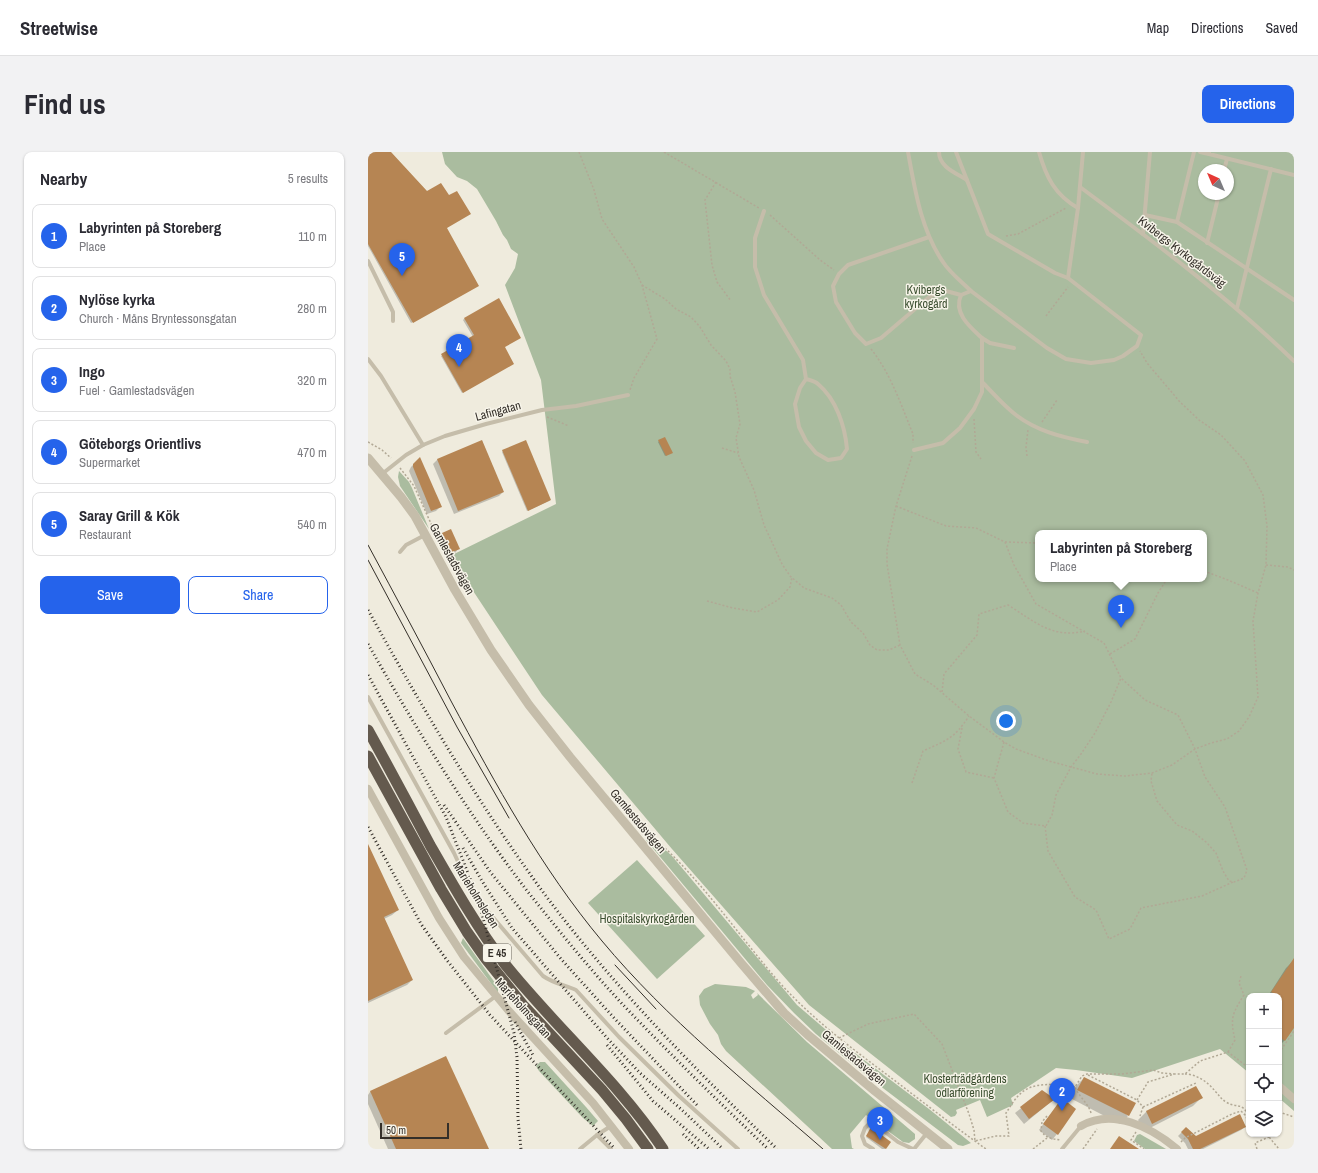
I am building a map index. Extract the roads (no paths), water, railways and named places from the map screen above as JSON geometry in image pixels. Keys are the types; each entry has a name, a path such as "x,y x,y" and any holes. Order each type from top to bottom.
{"highway":[{"name":"Marieholmsleden","path":"368,730 450,880 492,946 537,1002 628,1101 648,1126 663,1149"},
{"name":"E 45","path":"368,756 441,889 467,932 486,959 523,1005 602,1090 648,1149"}],"street":[{"name":"Gamlestadsvägen","path":"368,458 415,516 455,590 491,650 529,704 570,757 746,968 784,1013 808,1035 868,1086 948,1149"},
{"name":"Marieholmsgatan","path":"368,789 451,938 464,957 496,996 593,1104 628,1149"},
{"path":"1282,1089 1294,1099"},
{"path":"1081,1126 1095,1120 1106,1118 1116,1119 1143,1128 1178,1147"}],"lane":[{"path":"908,152 917,201 929,237 944,263 971,291 1047,348 1066,359 1091,363 1114,360 1123,356 1137,346 1141,335 1068,278 1055,273 988,234 956,152"},
{"path":"939,152 940,160 947,168 967,181"},
{"path":"1039,152 1044,170 1054,188 1065,200 1078,208"},
{"path":"1068,278 1078,208 1083,152"},
{"path":"1143,234 1150,152"},
{"path":"1177,222 1194,152"},
{"path":"1200,152 1294,174"},
{"path":"1226,164 1227,158"},
{"path":"1237,308 1271,169"},
{"name":"Kvibergs Kyrkogårdsväg","path":"1080,187 1143,234 1237,308 1294,361"},
{"path":"1207,243 1218,200"},
{"path":"764,211 755,238 755,267 764,295 804,360 806,379 800,388 795,404 799,427 806,441 816,453 828,460 841,458 847,449 846,439 838,412 826,392 817,382 806,379"},
{"path":"1145,215 1177,222 1294,300"},
{"path":"929,237 848,265 838,274 832,286 836,302 855,333 866,344 881,338 928,298 942,290 961,295 971,291"},
{"path":"368,261 393,312 393,320"},
{"path":"961,295 958,302 959,310 967,323 982,338 990,343 1014,348"},
{"path":"914,450 943,443 960,428 972,413 982,392 982,338"},
{"path":"368,359 381,376 423,445"},
{"path":"983,383 1015,415 1037,428 1059,436 1087,442"},
{"name":"Lafingatan","path":"382,474 396,462 423,445 445,436 542,410 576,406 628,395"},
{"path":"400,552 406,545 425,534"},
{"path":"368,697 454,853 473,894 543,976 548,980 576,990 619,1037 679,1096 738,1149"},
{"path":"446,1032 496,996"},
{"path":"873,1149 865,1144 862,1136 865,1128 870,1123 875,1124 898,1142 913,1149 928,1132"},
{"path":"580,1149 611,1126"},
{"path":"1062,1149 1081,1126"},
{"path":"597,1135 611,1149"}],"tram line":[{"path":"368,545 502,795 539,855 580,913 627,970 680,1024 823,1149"},
{"path":"368,560 457,727 509,818"},
{"path":"615,965 656,1009"}],"railway":[{"path":"368,610 451,754 495,824 543,892 569,926 625,993 715,1088 777,1149"},
{"path":"368,644 444,771 464,802 528,892 564,937 627,1009 768,1149"},
{"path":"368,675 446,817 478,899 514,1033 517,1057 518,1119 521,1149"},
{"path":"444,805 491,873 561,959 615,1019 697,1105"},
{"path":"368,827 421,924 446,959 490,1015 615,1149"},
{"path":"463,848 512,928 607,1038 640,1073 723,1149"},
{"path":"515,1022 534,1057"},
{"path":"607,1045 653,1101 709,1149"},
{"path":"683,1134 699,1149"}],"place":[{"name":"Saray Grill & Kök","path":"402,276"},
{"name":"Göteborgs Orientlivs","path":"459,367"},
{"name":"Labyrinten på Storeberg","path":"1121,628"},
{"name":"Nylöse kyrka","path":"1062,1111"},
{"name":"Ingo","path":"880,1140"}],"park label":[{"name":"Kvibergs kyrkogård","path":"926,297"},
{"name":"Hospitalskyrkogården","path":"647,919"},
{"name":"Klosterträdgårdens odlarförening","path":"965,1086"}]}
